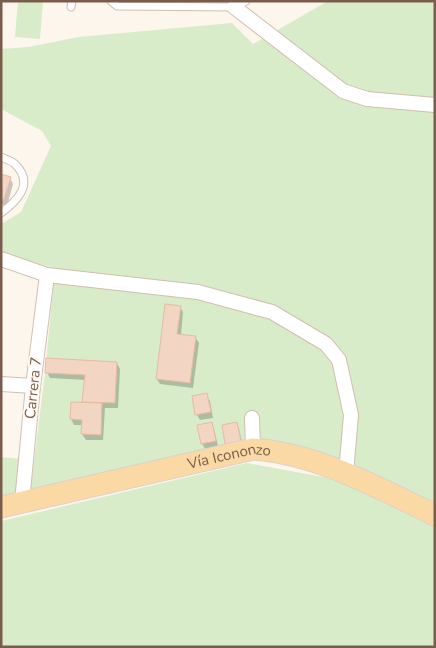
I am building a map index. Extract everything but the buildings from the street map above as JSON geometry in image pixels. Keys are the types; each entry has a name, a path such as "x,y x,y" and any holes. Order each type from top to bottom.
{"main road":[{"name":"Vía Icononzo","path":"13,504 253,450 273,451 315,461 346,473 435,515"}],"street":[{"path":"240,4 344,91 367,99 435,104"},
{"path":"1,259 47,274 198,292 272,312 326,344 339,360 351,415 346,473"},
{"name":"Carrera 7","path":"13,504 33,386 47,274"},
{"path":"1,384 33,386"},
{"path":"252,418 253,450"}],"lane":[{"path":"110,1 117,6 240,4"},
{"path":"1,157 15,164 23,177 24,188 15,202 1,213"}],"green space":[{"path":"18,1 43,1 40,39 15,37"},
{"path":"328,1 435,1 435,507 247,444 30,494 45,373 55,268 1,254 1,224 21,212 51,146 42,131 1,109 1,49 28,47 79,37 232,23 253,44"},
{"path":"1,457 22,459 15,496 1,500"},
{"path":"247,463 334,479 435,525 435,647 1,647 1,521"}]}
